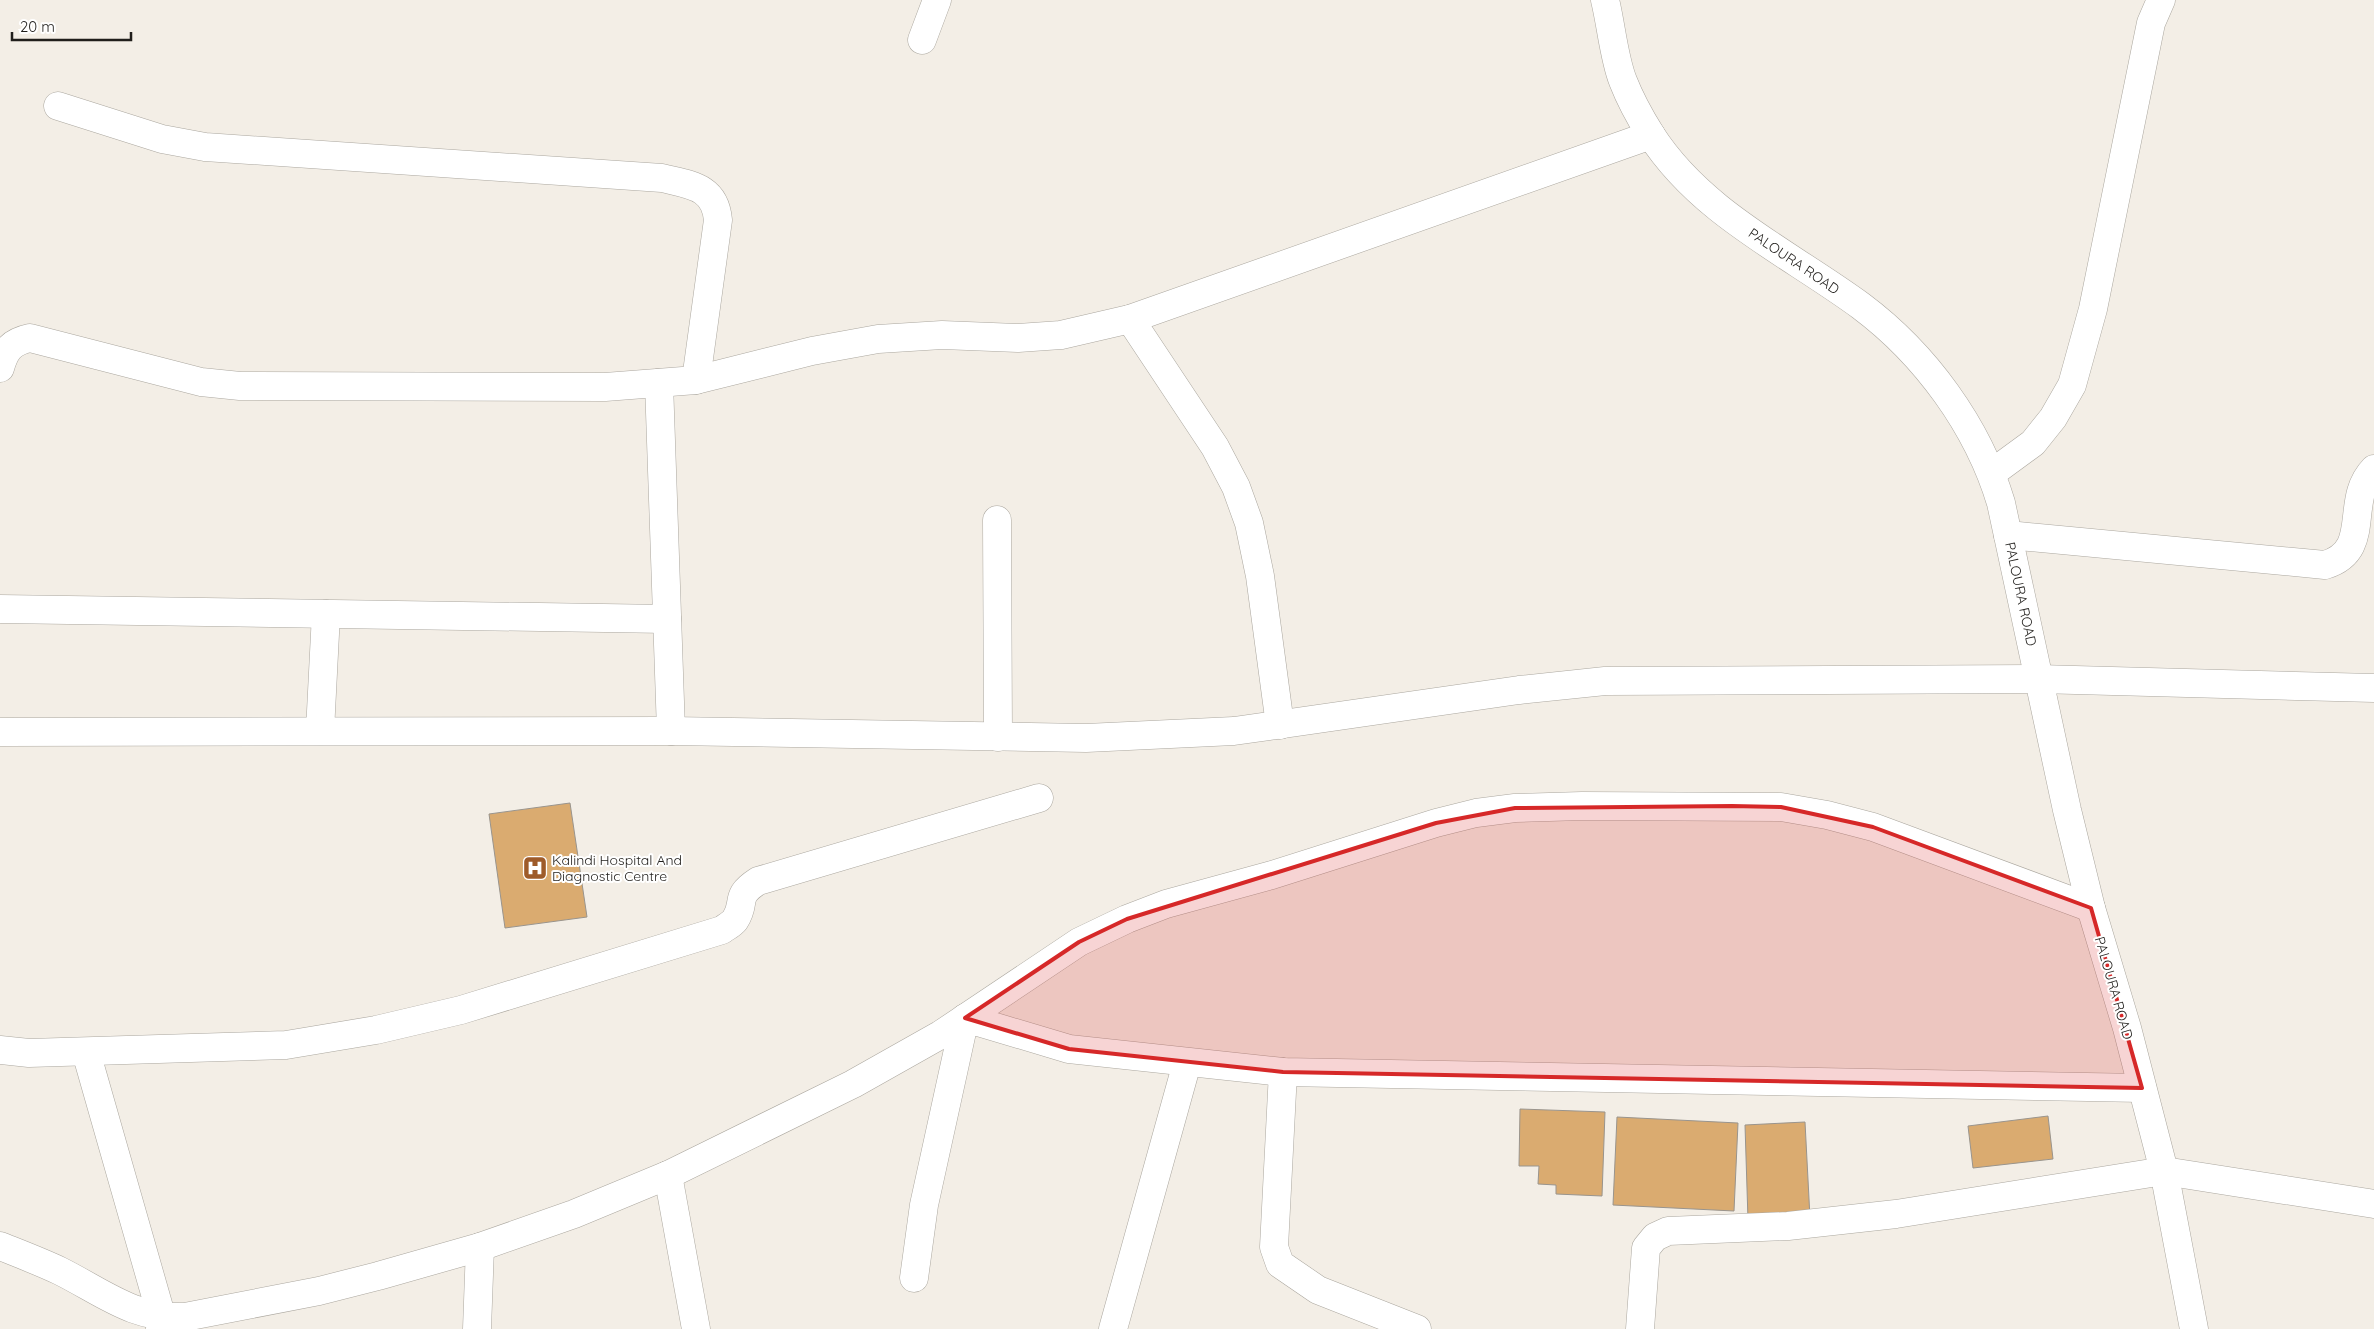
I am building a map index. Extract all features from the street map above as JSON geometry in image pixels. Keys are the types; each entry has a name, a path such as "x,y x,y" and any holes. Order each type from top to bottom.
{"street":[{"path":"922,40 937,0"},
{"name":"PALOURA ROAD","path":"1605,0 1623,80 1651,136 1689,182 1730,218 1862,307 1919,359 1956,409 1992,473 2008,535 2038,679 2091,908 2127,1028 2164,1171 2194,1329"},
{"path":"1992,473 2033,443 2052,418 2072,385 2093,309 2151,23 2161,0"},
{"path":"58,106 162,139 205,146 662,178 694,186 709,195 716,205 718,220 696,380"},
{"path":"0,368 5,352 16,341 30,338 201,382 240,386 605,387 696,380 812,351 878,339 942,335 1018,338 1061,335 1130,319 1651,136"},
{"path":"1130,319 1215,447 1236,487 1246,514 1260,576 1280,725"},
{"path":"659,383 671,731"},
{"path":"2008,535 2325,565 2341,561 2353,552 2360,540 2365,480 2374,469"},
{"path":"997,520 998,737"},
{"path":"0,609 667,619"},
{"path":"320,731 326,614"},
{"path":"0,732 671,731 998,737 1159,737 1234,731 1519,690 1605,681 2038,679 2374,688"},
{"path":"0,1050 29,1053 286,1045 376,1030 461,1010 722,930 734,921 745,889 758,881 1039,798"},
{"path":"0,1246 60,1271 161,1323 185,1316 319,1291 480,1247 574,1214 668,1175 852,1084 965,1018 1079,942 1135,916 1166,904 1272,875 1436,823 1476,813 1516,808 1781,807 1827,815 1873,827 2091,908"},
{"path":"965,1018 1069,1049 1283,1072 2142,1088"},
{"path":"914,1278 924,1205 965,1018"},
{"path":"86,1052 161,1323"},
{"path":"1113,1329 1187,1062"},
{"path":"1283,1072 1274,1247 1280,1264 1318,1290 1417,1329"},
{"path":"1640,1329 1646,1248 1655,1237 1668,1231 1788,1226 1896,1214 2164,1171 2374,1204"},
{"path":"668,1175 696,1329"},
{"path":"477,1329 480,1247"}],"highlighted area":[{"path":"1781,807 1873,827 2091,908 2142,1088 1283,1072 1069,1049 965,1018 1079,942 1127,919 1436,823 1515,808"}],"building":[{"path":"570,803 587,917 505,928 489,814"},
{"path":"1520,1109 1605,1112 1602,1196 1556,1194 1556,1185 1538,1184 1539,1166 1519,1166"},
{"path":"2048,1116 2053,1159 1973,1168 1968,1126"},
{"path":"1617,1117 1738,1123 1734,1211 1613,1205"},
{"path":"1805,1122 1810,1218 1748,1220 1745,1125"}],"place":[{"name":"Kalindi Hospital And Diagnostic Centre","path":"535,868"}]}
